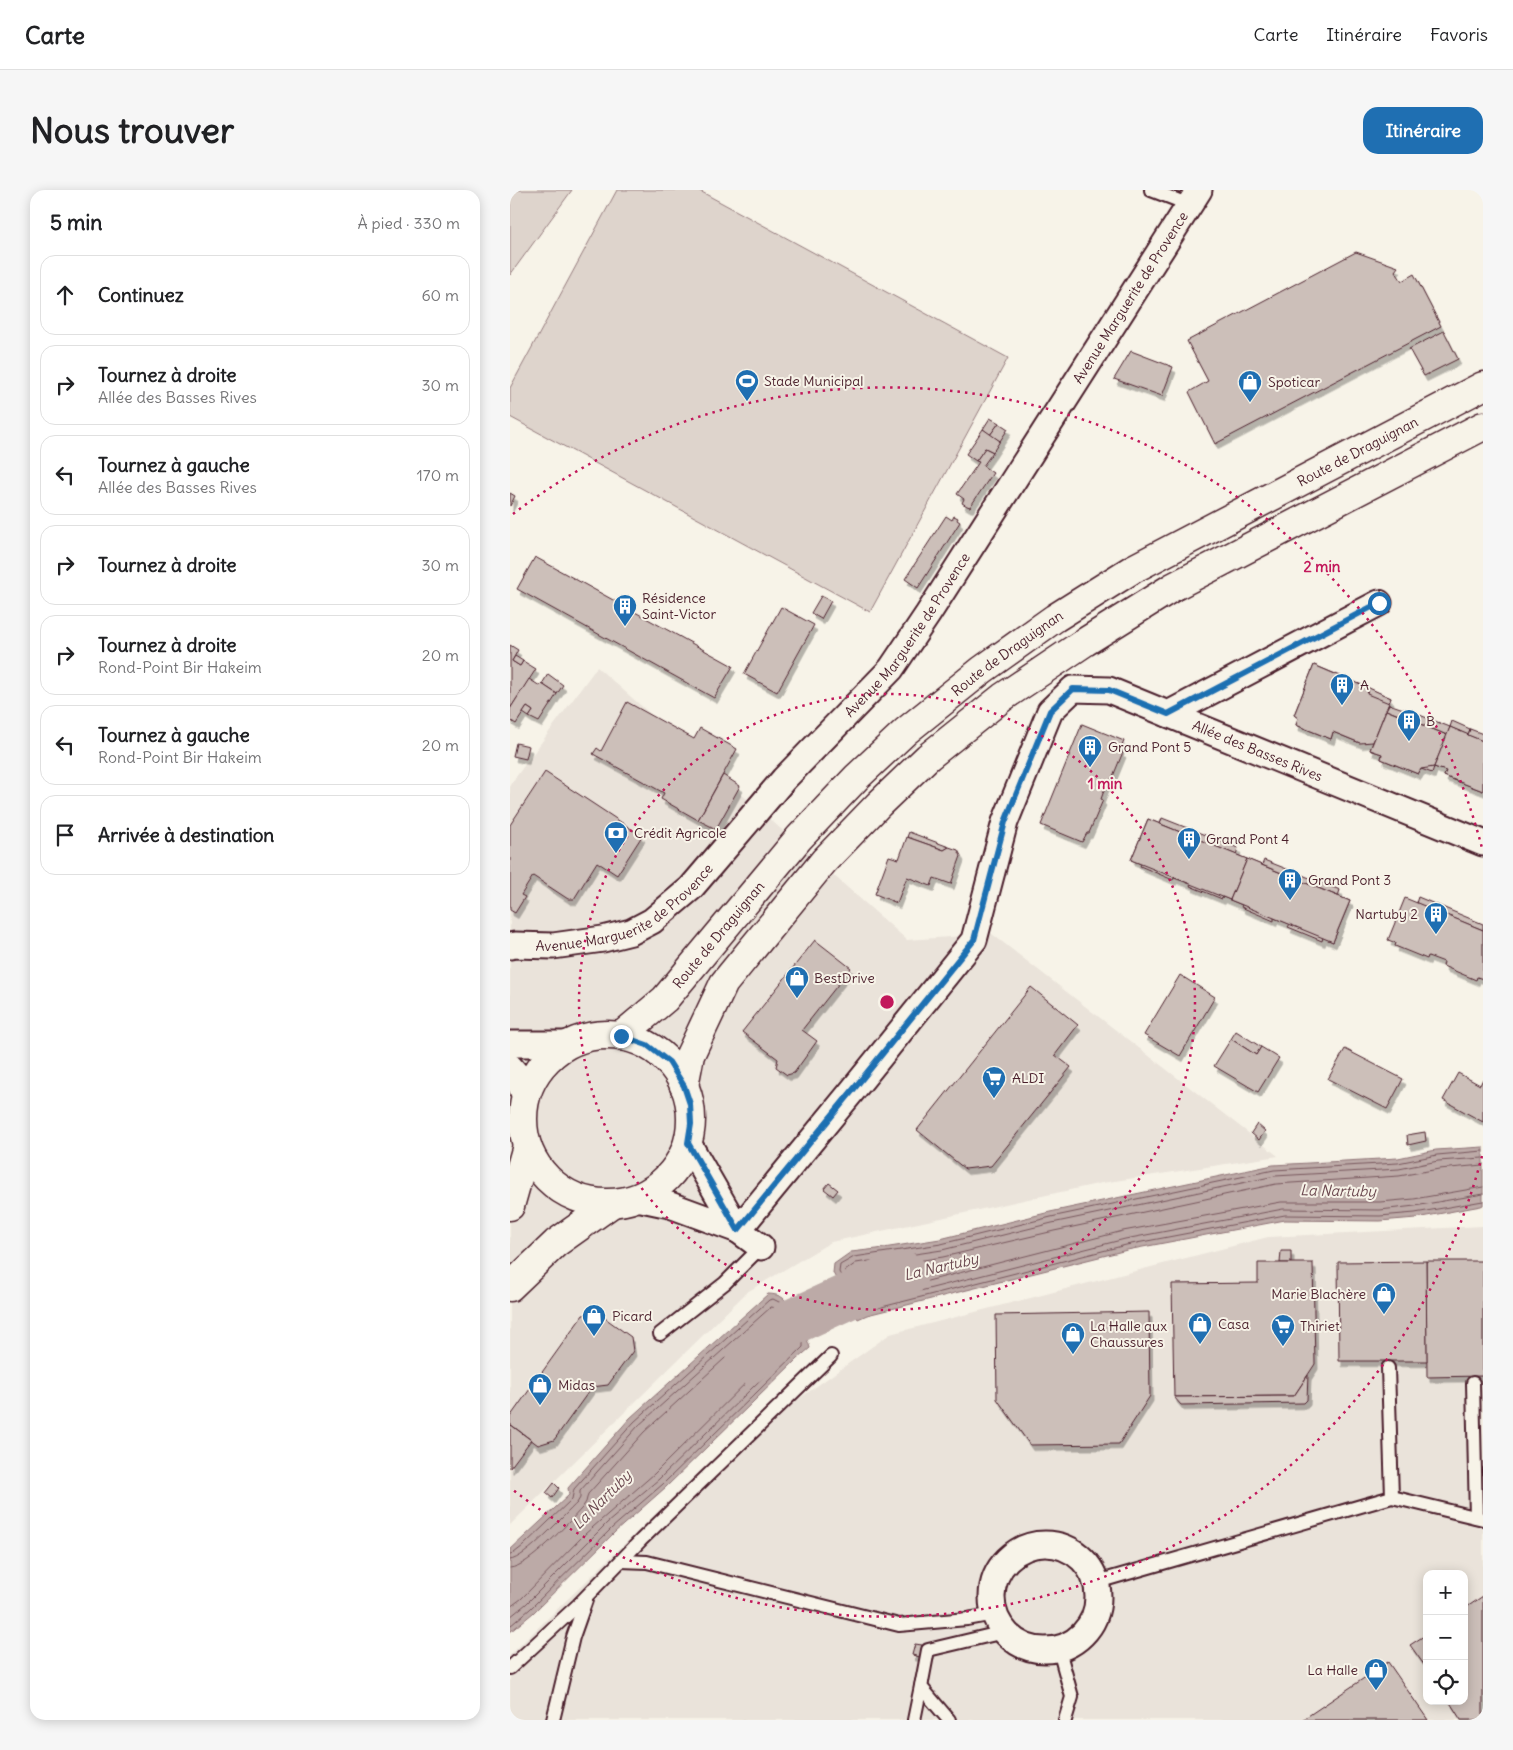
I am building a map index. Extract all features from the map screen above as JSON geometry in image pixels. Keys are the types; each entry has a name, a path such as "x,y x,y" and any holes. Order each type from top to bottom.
{"main road":[{"name":"Route de Draguignan","path":"621,1036 665,1000 799,838 856,777 906,731 982,670 1055,618 1133,569 1483,386"},
{"path":"684,1086 690,1056 700,1030 724,983 824,861 928,757 1003,698 1085,642 1173,587 1483,426"},
{"path":"603,1035 621,1036 647,1045 669,1062 684,1086 690,1104 691,1124 688,1143 677,1166 659,1185 637,1198 610,1204 584,1200 559,1188 539,1170 527,1146 523,1130 523,1113 532,1081 554,1053 569,1044 586,1038 603,1035"},
{"path":"510,1206 527,1146"},
{"path":"510,1288 556,1243 610,1204"}],"street":[{"name":"Avenue Marguerite de Provence","path":"510,946 553,946 603,939 631,932 652,922 691,888 784,779 891,669 1194,198"},
{"path":"1168,714 1379,603"},
{"name":"Allée des Basses Rives","path":"738,1230 974,940 1005,822 1050,711 1073,689 1109,690 1483,843"},
{"path":"510,1044 569,1044"},
{"path":"510,1067 516,1074 526,1097"},
{"path":"688,1143 738,1230"},
{"path":"637,1198 670,1204 738,1230 761,1246"},
{"path":"1034,1544 1058,1545 1075,1552 1088,1565 1097,1582 1099,1600 1095,1619 1084,1634 1073,1644 1059,1650 1039,1651 1019,1645 999,1623 991,1592 998,1571 1012,1555 1034,1544"}],"lane":[{"path":"1151,190 1194,198"},
{"path":"660,1334 725,1282 761,1246"},
{"path":"510,1668 831,1356"},
{"path":"1388,1368 1392,1497"},
{"path":"1097,1582 1392,1497 1480,1518 1473,1383"},
{"path":"621,1561 647,1562 899,1625 967,1619 999,1623"},
{"path":"553,1720 573,1637 588,1593"},
{"path":"914,1720 928,1650 999,1623"},
{"path":"1059,1650 1072,1697 1064,1720"},
{"path":"923,1678 921,1687 949,1720"}],"shaded area":[{"path":"510,190 572,190 510,275"},
{"name":"Stade Municipal","path":"617,190 698,190 1008,358 870,612 510,417 510,388"},
{"path":"597,667 907,940 992,934 1278,1156 1102,1183 831,1242 747,1292 510,1525 510,785"},
{"path":"1483,1226 1483,1720 510,1720 510,1655 707,1464 890,1334 1268,1237"}],"water":[{"path":"1483,1147 1483,1205 1481,1206 1416,1218 1380,1221 1285,1220 1127,1250 867,1315 858,1319 833,1273 834,1264 851,1252 940,1239 1050,1212 1273,1165 1398,1158 1436,1150"},
{"path":"768,1294 780,1296 786,1301 810,1348 666,1487 615,1532 533,1613 510,1632 510,1550 569,1495 568,1488 630,1418"}],"building":[{"path":"1356,252 1398,267 1395,271 1402,281 1414,274 1441,326 1215,444 1189,392 1208,381 1187,341"},
{"path":"1444,331 1458,359 1424,376 1409,349"},
{"path":"1131,351 1173,367 1162,396 1114,379"},
{"path":"990,418 999,423 990,435 983,429"},
{"path":"999,423 1008,429 1000,441 990,435"},
{"path":"983,429 1000,441 993,452 985,448 976,461 966,454"},
{"path":"985,448 993,452 983,466 993,473 970,507 962,503 964,499 957,494 979,462 976,461"},
{"path":"510,493 515,496 510,506"},
{"path":"946,516 952,520 954,516 960,522 918,588 905,579"},
{"name":"Résidence Saint-Victor","path":"535,557 733,666 714,698 517,589"},
{"path":"821,596 831,601 821,619 811,613"},
{"path":"781,607 814,625 777,692 744,674"},
{"path":"510,645 518,650 512,661 520,666 523,661 536,669 510,709"},
{"path":"515,656 523,661 520,666 512,661"},
{"path":"1314,665 1369,688 1367,694 1389,703 1386,710 1447,735 1450,727 1483,741 1483,791 1444,776 1446,771 1434,767 1432,773 1421,769 1418,774 1381,759 1382,754 1370,750 1373,742 1362,738 1360,743 1333,732 1331,739 1296,725 1298,718 1294,715"},
{"name":"A","path":"1314,665 1391,698 1373,742 1360,743 1333,732 1331,739 1296,725 1298,718 1294,715"},
{"path":"548,674 563,685 557,694 542,684"},
{"path":"529,679 540,686 542,684 557,694 539,722 529,717 533,711 527,707 516,724 510,720 510,709"},
{"path":"1369,688 1391,698 1389,703 1367,694"},
{"path":"627,702 694,739 700,728 737,749 698,820 661,799 664,793 593,754 597,748 601,751"},
{"path":"1389,704 1412,712 1409,719 1386,710"},
{"path":"527,707 533,711 529,717 523,713"},
{"name":"B","path":"1386,710 1447,735 1434,767 1421,769 1418,774 1381,759 1382,754 1370,750"},
{"path":"1412,712 1450,727 1447,735 1409,719"},
{"path":"1452,721 1470,729 1468,735 1450,727"},
{"name":"Grand Pont 5","path":"1082,724 1124,741 1120,751 1123,752 1109,786 1106,785 1101,799 1103,800 1089,833 1087,833 1082,842 1041,825"},
{"path":"1450,727 1483,741 1483,791 1444,776 1446,771 1434,767"},
{"path":"1470,729 1483,734 1483,741 1468,735"},
{"path":"516,743 529,746 526,759 513,756"},
{"path":"545,772 642,836 617,875 597,862 574,899 568,899 533,876 521,895 525,897 515,913 510,910 510,825"},
{"path":"723,775 740,786 716,829 698,820"},
{"path":"1162,818 1238,848 1236,855 1160,824"},
{"path":"1148,819 1350,901 1333,942 1323,937 1322,941 1288,927 1290,924 1274,918 1274,921 1223,897 1222,899 1190,886 1191,884 1174,878 1173,880 1140,866 1141,864 1131,860"},
{"name":"Grand Pont 4","path":"1148,819 1247,859 1230,900 1131,860"},
{"path":"909,832 949,847 944,850 907,837"},
{"path":"907,837 944,850 949,847 958,850 961,856 951,884 934,878 931,886 907,877 897,903 875,894 889,856 899,859"},
{"name":"Grand Pont 3","path":"1247,859 1350,901 1333,942 1230,900"},
{"path":"1264,860 1340,890 1338,896 1262,865"},
{"path":"1418,897 1483,924 1483,930 1416,903"},
{"name":"Nartuby 2","path":"1405,898 1483,930 1483,979 1477,977 1476,980 1443,966 1444,962 1428,956 1427,959 1395,946 1396,943 1388,940"},
{"name":"BestDrive","path":"815,940 851,968 802,1030 817,1041 794,1073 787,1075 776,1067 778,1059 742,1032"},
{"path":"1180,975 1215,997 1180,1056 1144,1035"},
{"name":"ALDI","path":"1031,987 1078,1025 1055,1055 1071,1067 991,1166 965,1169 917,1130"},
{"path":"1236,1031 1261,1047 1256,1055 1231,1039"},
{"path":"1231,1039 1256,1055 1261,1047 1279,1058 1258,1092 1214,1066"},
{"path":"1345,1049 1403,1079 1387,1109 1328,1079"},
{"path":"1458,1073 1480,1085 1483,1079 1483,1122 1443,1100"},
{"path":"1257,1124 1265,1131 1259,1140 1251,1133"},
{"path":"1425,1132 1426,1141 1408,1145 1407,1135"},
{"path":"829,1183 838,1190 833,1196 824,1189"},
{"path":"1281,1251 1291,1251 1291,1263 1280,1263"},
{"path":"1426,1261 1483,1261 1483,1376 1427,1377"},
{"path":"1426,1261 1427,1361 1339,1361 1338,1262"},
{"path":"1258,1263 1313,1263 1315,1364 1294,1396 1174,1397 1172,1284 1258,1283"},
{"name":"La Halle aux Chaussures","path":"1149,1312 1150,1396 1119,1444 1030,1445 997,1399 996,1315"},
{"path":"598,1313 631,1337 633,1351 608,1385 592,1387 554,1440 538,1445 510,1424 510,1417 583,1315"},
{"path":"1308,1375 1307,1400 1304,1403 1181,1405 1174,1397 1294,1396"},
{"path":"511,1425 531,1440 510,1468 510,1427"},
{"path":"554,1483 559,1488 552,1498 546,1493"},
{"path":"1483,1596 1483,1720 1461,1720 1452,1705 1468,1705 1468,1606"},
{"path":"1423,1637 1423,1663 1410,1645"},
{"path":"915,1644 922,1645 920,1657 912,1655"},
{"name":"La Halle","path":"1388,1662 1428,1720 1302,1720"}],"waterway":[{"name":"La Nartuby","path":"748,1361 792,1322 886,1279 905,1275"}],"place":[{"name":"Stade Municipal","path":"747,402"},
{"name":"Spoticar","path":"1250,403"},
{"name":"Résidence Saint-Victor","path":"625,627"},
{"name":"A","path":"1342,706"},
{"name":"B","path":"1409,742"},
{"name":"Grand Pont 5","path":"1090,768"},
{"name":"Crédit Agricole","path":"616,854"},
{"name":"Grand Pont 4","path":"1189,860"},
{"name":"Grand Pont 3","path":"1290,901"},
{"name":"Nartuby 2","path":"1436,935"},
{"name":"BestDrive","path":"797,999"},
{"name":"ALDI","path":"994,1099"},
{"name":"Marie Blachère","path":"1384,1315"},
{"name":"Picard","path":"594,1337"},
{"name":"Casa","path":"1200,1345"},
{"name":"Thiriet","path":"1283,1347"},
{"name":"La Halle aux Chaussures","path":"1073,1355"},
{"name":"Midas","path":"540,1406"},
{"name":"La Halle","path":"1376,1691"}],"route":[{"path":"621,1036 647,1045 669,1062 684,1086 690,1104 691,1124 688,1143 738,1230 974,940 1005,822 1050,711 1073,689 1109,690 1168,714 1379,603"}]}
